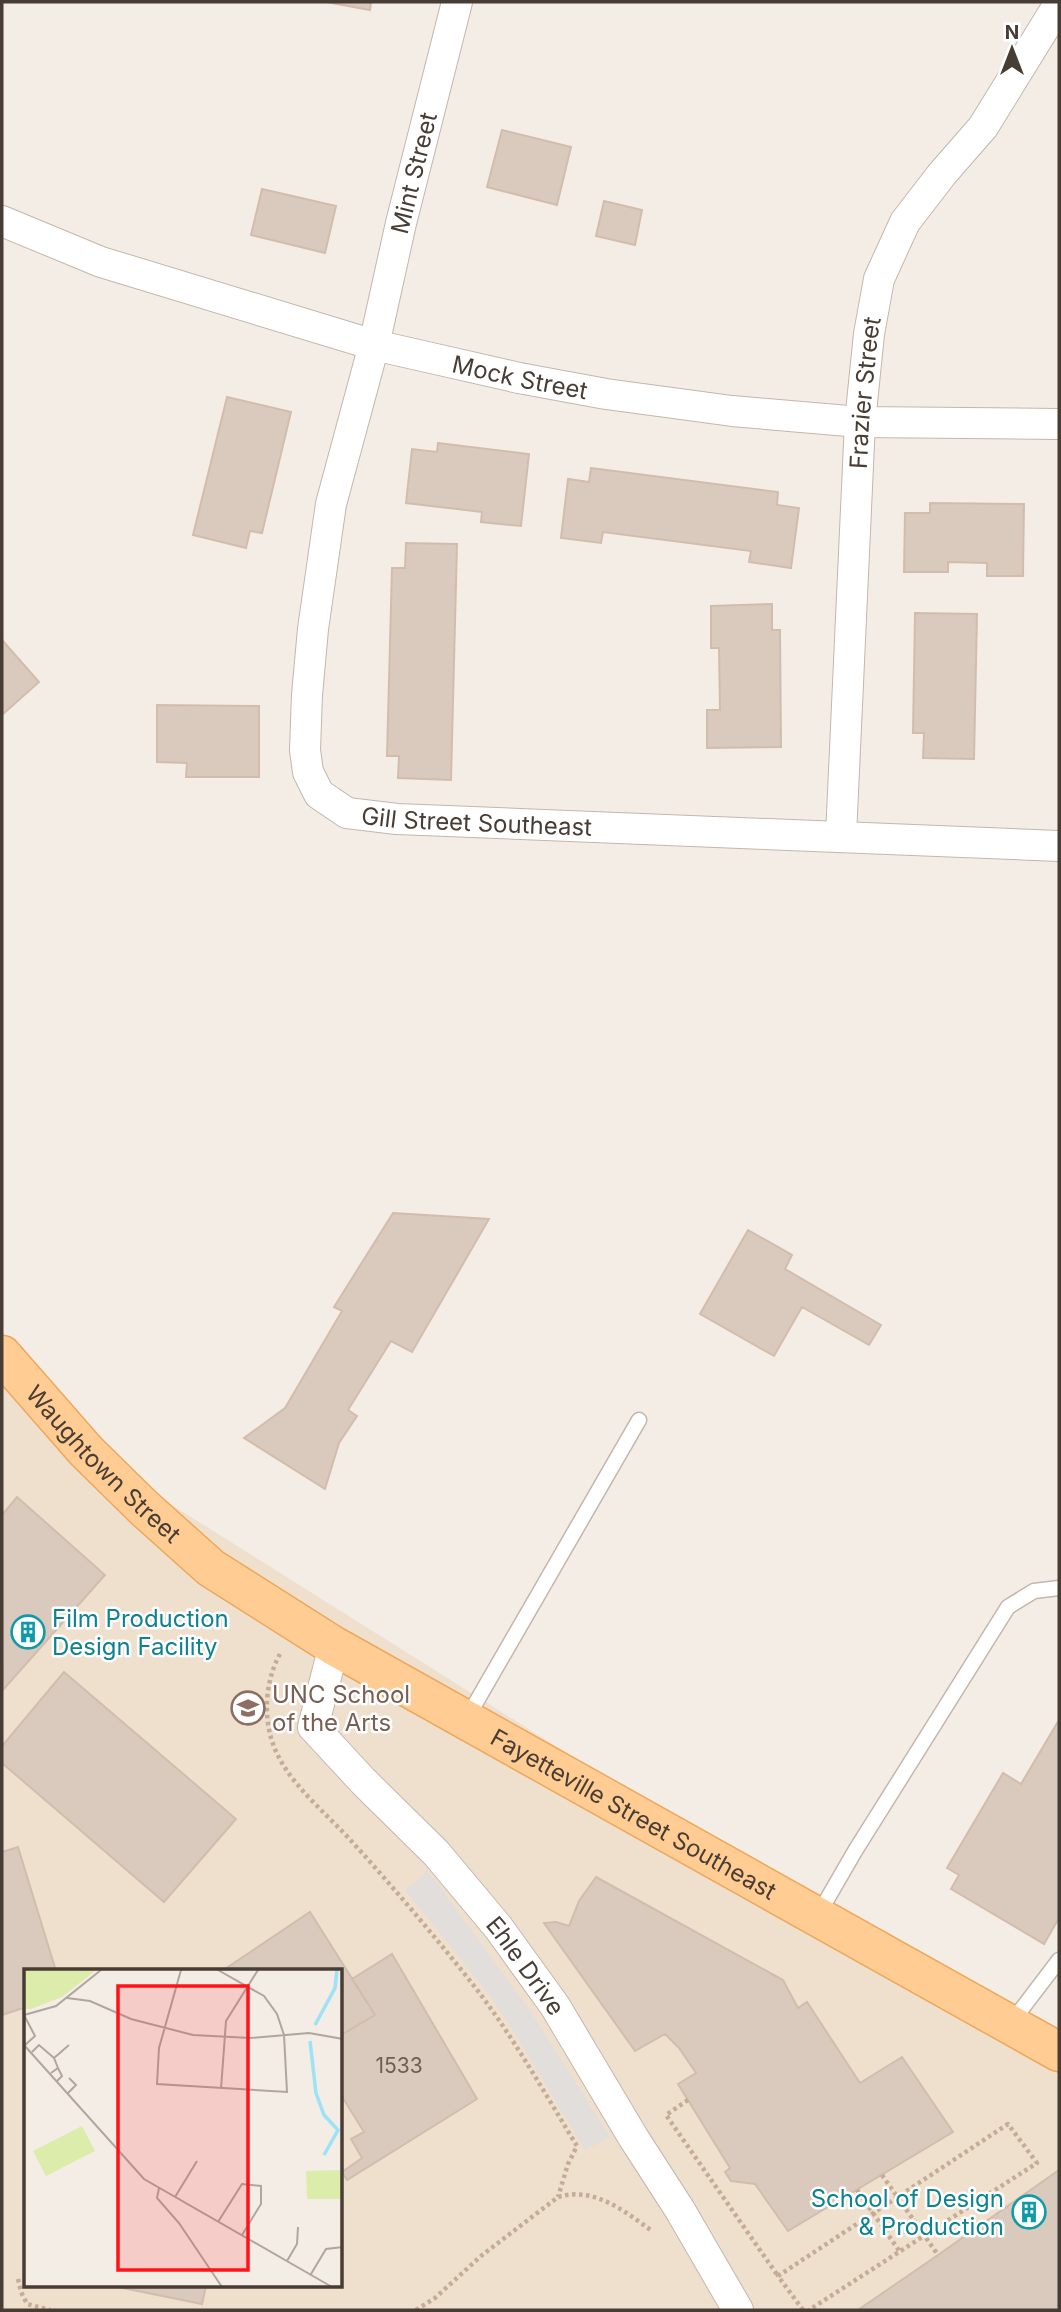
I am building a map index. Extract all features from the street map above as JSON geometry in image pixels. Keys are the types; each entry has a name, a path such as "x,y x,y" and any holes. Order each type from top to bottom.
{"main road":[{"name":"Waughtown Street","path":"2,1355 86,1451 211,1568"},
{"name":"Fayetteville Street Southeast","path":"211,1568 334,1646 1059,2052"}],"street":[{"name":"Mint Street","path":"374,345 401,223 457,2"},
{"name":"Frazier Street","path":"841,836 860,422 869,334 880,279 905,222 983,127 1059,3"},
{"name":"Mock Street","path":"2,221 101,262 374,345 519,378 606,394 732,411 860,422 1059,424"},
{"name":"Gill Street Southeast","path":"374,345 331,504 313,629 305,750 308,772 319,794 347,813 397,819 1059,846"},
{"name":"Ehle Drive","path":"334,1646 313,1727 436,1853 506,1938 555,2006 738,2310"}],"lane":[{"path":"467,1720 639,1420"},
{"path":"817,1916 1008,1607 1034,1591 1059,1588"},
{"path":"1010,2024 1059,1960"}],"path":[{"path":"332,1819 395,1888 469,1979 507,2032 577,2146 568,2164 558,2197"},
{"path":"688,2101 666,2115 803,2310"},
{"path":"778,2276 1008,2124 1037,2163 809,2310"},
{"path":"882,2175 938,2255"},
{"path":"858,2190 900,2252"},
{"path":"416,2310 435,2298 481,2256 558,2197 569,2194 601,2198 619,2207 652,2231"},
{"path":"18,2279 27,2304 25,2310"},
{"path":"27,2304 50,2310"}],"shaded area":[{"name":"UNC School of the Arts","path":"2,1365 86,1451 903,1964 1059,2054 1059,2310 2,2310"},
{"path":"426,1868 531,2012 610,2137 585,2150 487,1992 405,1890 423,1876"}],"building":[{"path":"326,2 371,2 370,10"},
{"path":"502,130 571,147 557,205 487,187"},
{"path":"262,189 336,206 325,253 251,235"},
{"path":"604,201 642,210 635,245 596,236"},
{"path":"227,397 291,412 262,533 250,531 246,548 193,535"},
{"path":"438,443 529,454 521,526 481,522 482,512 406,503 412,449 437,452"},
{"path":"591,468 778,492 777,505 799,508 791,568 749,562 751,551 603,532 601,543 561,538 568,479 589,482"},
{"path":"930,503 1024,504 1023,576 987,576 987,563 948,562 948,572 904,572 905,513 930,513"},
{"path":"406,543 457,544 451,780 398,778 399,756 387,756 392,568 405,568"},
{"path":"772,604 772,630 780,630 781,747 707,748 707,710 720,710 719,648 711,648 711,606"},
{"path":"915,613 977,614 974,759 923,758 924,733 913,733"},
{"path":"2,640 39,682 2,715"},
{"path":"157,705 259,706 259,777 186,777 187,763 157,762"},
{"path":"393,1213 489,1219 412,1352 391,1341 348,1410 357,1416 339,1443 325,1489 244,1438 285,1408 342,1311 334,1307"},
{"path":"748,1230 792,1255 785,1269 881,1325 869,1345 802,1307 774,1356 700,1314"},
{"name":"Film Production Design Facility","path":"17,1497 105,1575 3,1690 2,1515"},
{"path":"64,1672 236,1819 164,1902 2,1763 2,1746"},
{"path":"1059,1720 1059,1918 1044,1944 951,1889 959,1875 947,1868 1003,1773 1021,1784"},
{"path":"18,1847 55,1969 24,1969 24,2008 2,2015 2,1852"},
{"path":"596,1877 783,1980 798,2008 807,2002 860,2083 902,2057 953,2132 788,2231 755,2184 731,2181 725,2172 730,2168 678,2084 696,2073 679,2048 665,2034 635,2051 544,1923 556,1922 569,1926 579,1901"},
{"path":"310,1912 375,2015 343,2034 343,1969 225,1969"},
{"path":"392,1954 477,2099 347,2180 343,2171 362,2158 351,2139 364,2132 343,2098 343,2034 375,2015 352,1979"},
{"name":"School of Design & Production","path":"1059,2170 1059,2310 858,2310 938,2255"},
{"path":"123,2288 206,2288 202,2304"}],"place":[{"name":"Film Production Design Facility","path":"28,1632"},
{"name":"UNC School of the Arts","path":"248,1708"},
{"name":"School of Design & Production","path":"1029,2212"}]}
